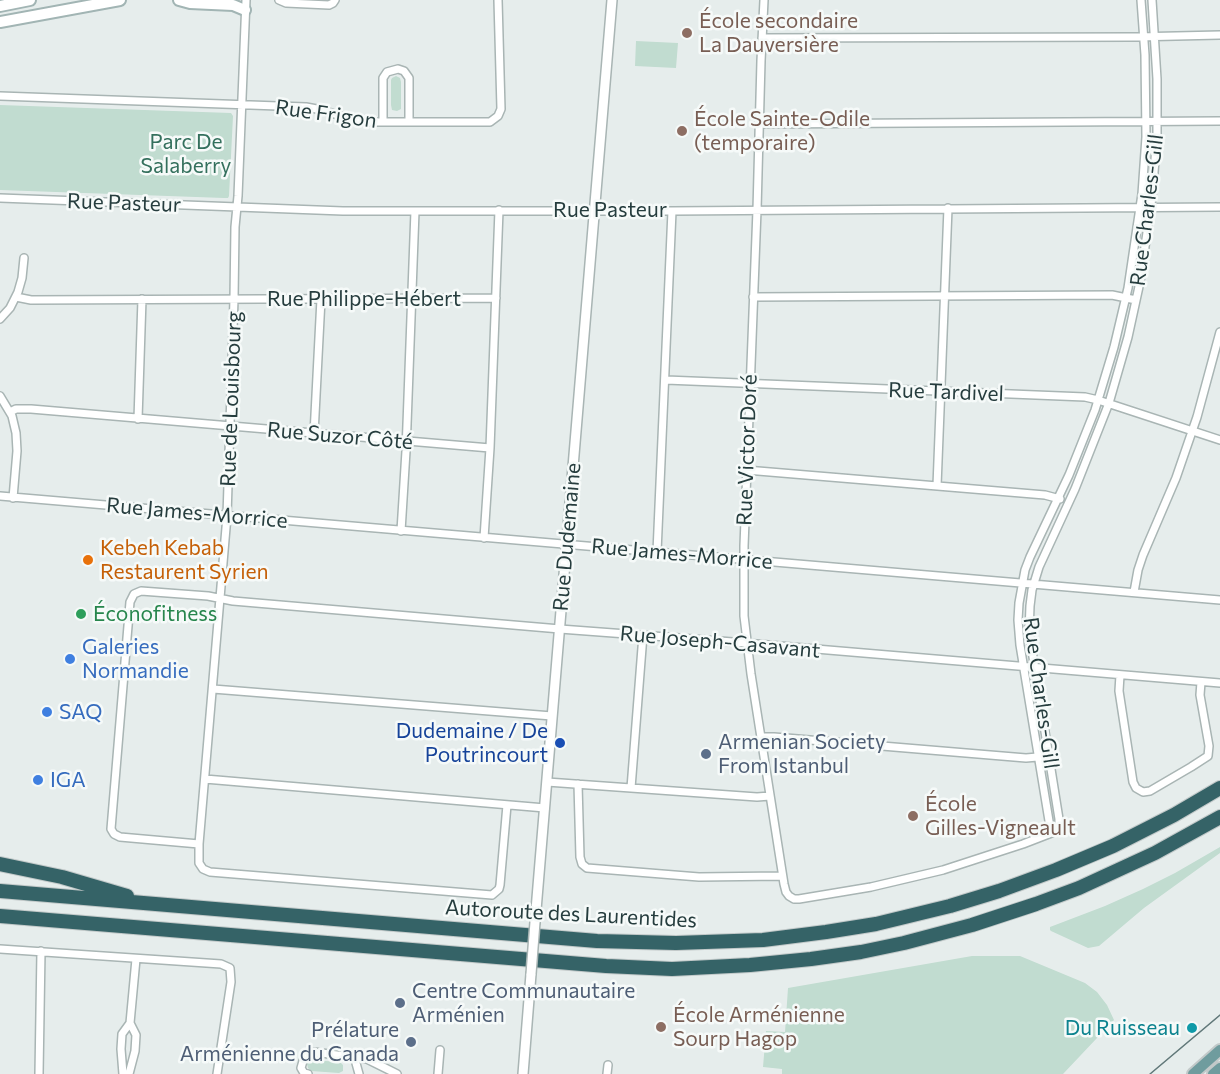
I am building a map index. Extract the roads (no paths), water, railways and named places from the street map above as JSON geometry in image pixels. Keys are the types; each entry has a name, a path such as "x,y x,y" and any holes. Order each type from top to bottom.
{"highway":[{"name":"Autoroute des Laurentides","path":"0,891 633,943 719,942 784,937 885,921 999,891 1113,846 1220,788"},
{"path":"0,916 591,966 690,968 768,964 828,957 893,945 952,931 1015,912 1118,871 1220,818"},
{"path":"0,864 62,877 158,904"}],"main road":[{"path":"0,6 30,0"},
{"path":"0,22 120,0"},
{"path":"179,0 190,3 245,5"},
{"path":"1193,1074 1220,1050"},
{"path":"1213,1074 1220,1068"}],"street":[{"path":"279,0 286,3 329,5 335,0"},
{"name":"Rue Frigon","path":"0,96 313,108 367,123 490,122 498,116 501,109 498,0"},
{"name":"Rue Dudemaine","path":"523,1074 612,0"},
{"name":"Rue Victor Doré","path":"764,0 746,470 744,616 785,889 794,899 861,889 982,858 1051,833"},
{"name":"Rue Charles-Gill","path":"1141,0 1146,122 1140,207 1126,297 1098,400 1080,448 1030,557 1019,603 1018,637 1051,833 1060,825 1029,625 1030,606 1034,583 1045,554 1069,502 1109,403 1136,300 1150,207 1157,122 1152,0"},
{"name":"Rue de Louisbourg","path":"245,5 235,227 227,516 198,861 201,867 210,872 490,895 497,892 500,885 507,805"},
{"path":"762,38 1220,35"},
{"path":"383,122 384,76 389,70 398,69 404,71 409,78 409,122"},
{"path":"760,124 1220,121"},
{"name":"Rue Pasteur","path":"0,198 343,211 1220,207"},
{"path":"937,486 948,208"},
{"path":"484,538 490,448 499,210"},
{"path":"657,552 672,210"},
{"path":"401,531 415,211"},
{"path":"0,319 16,297 21,283 24,258"},
{"path":"753,297 1112,295 1136,300"},
{"name":"Rue Philippe-Hébert","path":"16,297 31,300 496,298"},
{"path":"138,419 142,299"},
{"path":"314,434 321,299"},
{"path":"1134,592 1143,555 1169,496 1192,431 1207,385 1220,332"},
{"name":"Rue Tardivel","path":"666,380 1085,397 1220,440"},
{"path":"0,396 15,426 17,445 13,498"},
{"name":"Rue Suzor Côté","path":"10,412 31,409 490,448"},
{"path":"746,470 1045,495 1069,502"},
{"name":"Rue James-Morrice","path":"0,496 1220,600"},
{"name":"Rue Joseph-Casavant","path":"199,844 120,837 112,831 130,602 133,596 141,591 560,629 1220,683"},
{"path":"631,788 643,635"},
{"path":"1120,675 1119,691 1133,782 1137,790 1143,792 1148,792 1208,756 1209,746 1201,700 1202,682"},
{"path":"213,689 552,716"},
{"path":"761,737 774,736 1015,757 1049,756"},
{"path":"205,779 545,808"},
{"path":"547,782 757,797 770,796"},
{"path":"578,784 580,857 582,864 587,868 699,877 782,876"},
{"path":"0,949 221,964 230,968 231,982 217,1074"},
{"path":"39,1074 41,951"},
{"path":"123,1074 122,1034 130,1023 136,959"},
{"path":"129,1074 135,1051 136,1035 130,1023"},
{"path":"438,1074 440,1050"},
{"path":"308,1074 301,1068 303,1059 310,1053 367,1059 397,1074"},
{"path":"354,1056 359,1074"},
{"path":"608,1065 608,1074"}],"tram line":[{"path":"1150,1074 1220,1015"}],"place":[{"name":"École secondaire La Dauversière","path":"687,33"},
{"name":"École Sainte-Odile (temporaire)","path":"682,131"},
{"name":"Kebeh Kebab Restaurent Syrien","path":"88,560"},
{"name":"Éconofitness","path":"81,614"},
{"name":"Galeries Normandie","path":"70,659"},
{"name":"SAQ","path":"47,712"},
{"name":"Dudemaine / De Poutrincourt","path":"560,743"},
{"name":"Armenian Society From Istanbul","path":"706,754"},
{"name":"IGA","path":"38,780"},
{"name":"École Gilles-Vigneault","path":"913,816"},
{"name":"Centre Communautaire Arménien","path":"400,1003"},
{"name":"École Arménienne Sourp Hagop","path":"661,1027"},
{"name":"Du Ruisseau","path":"1192,1028"},
{"name":"Prélature Arménienne du Canada","path":"411,1042"}],"park label":[{"name":"Parc De Salaberry","path":"186,154"}]}
